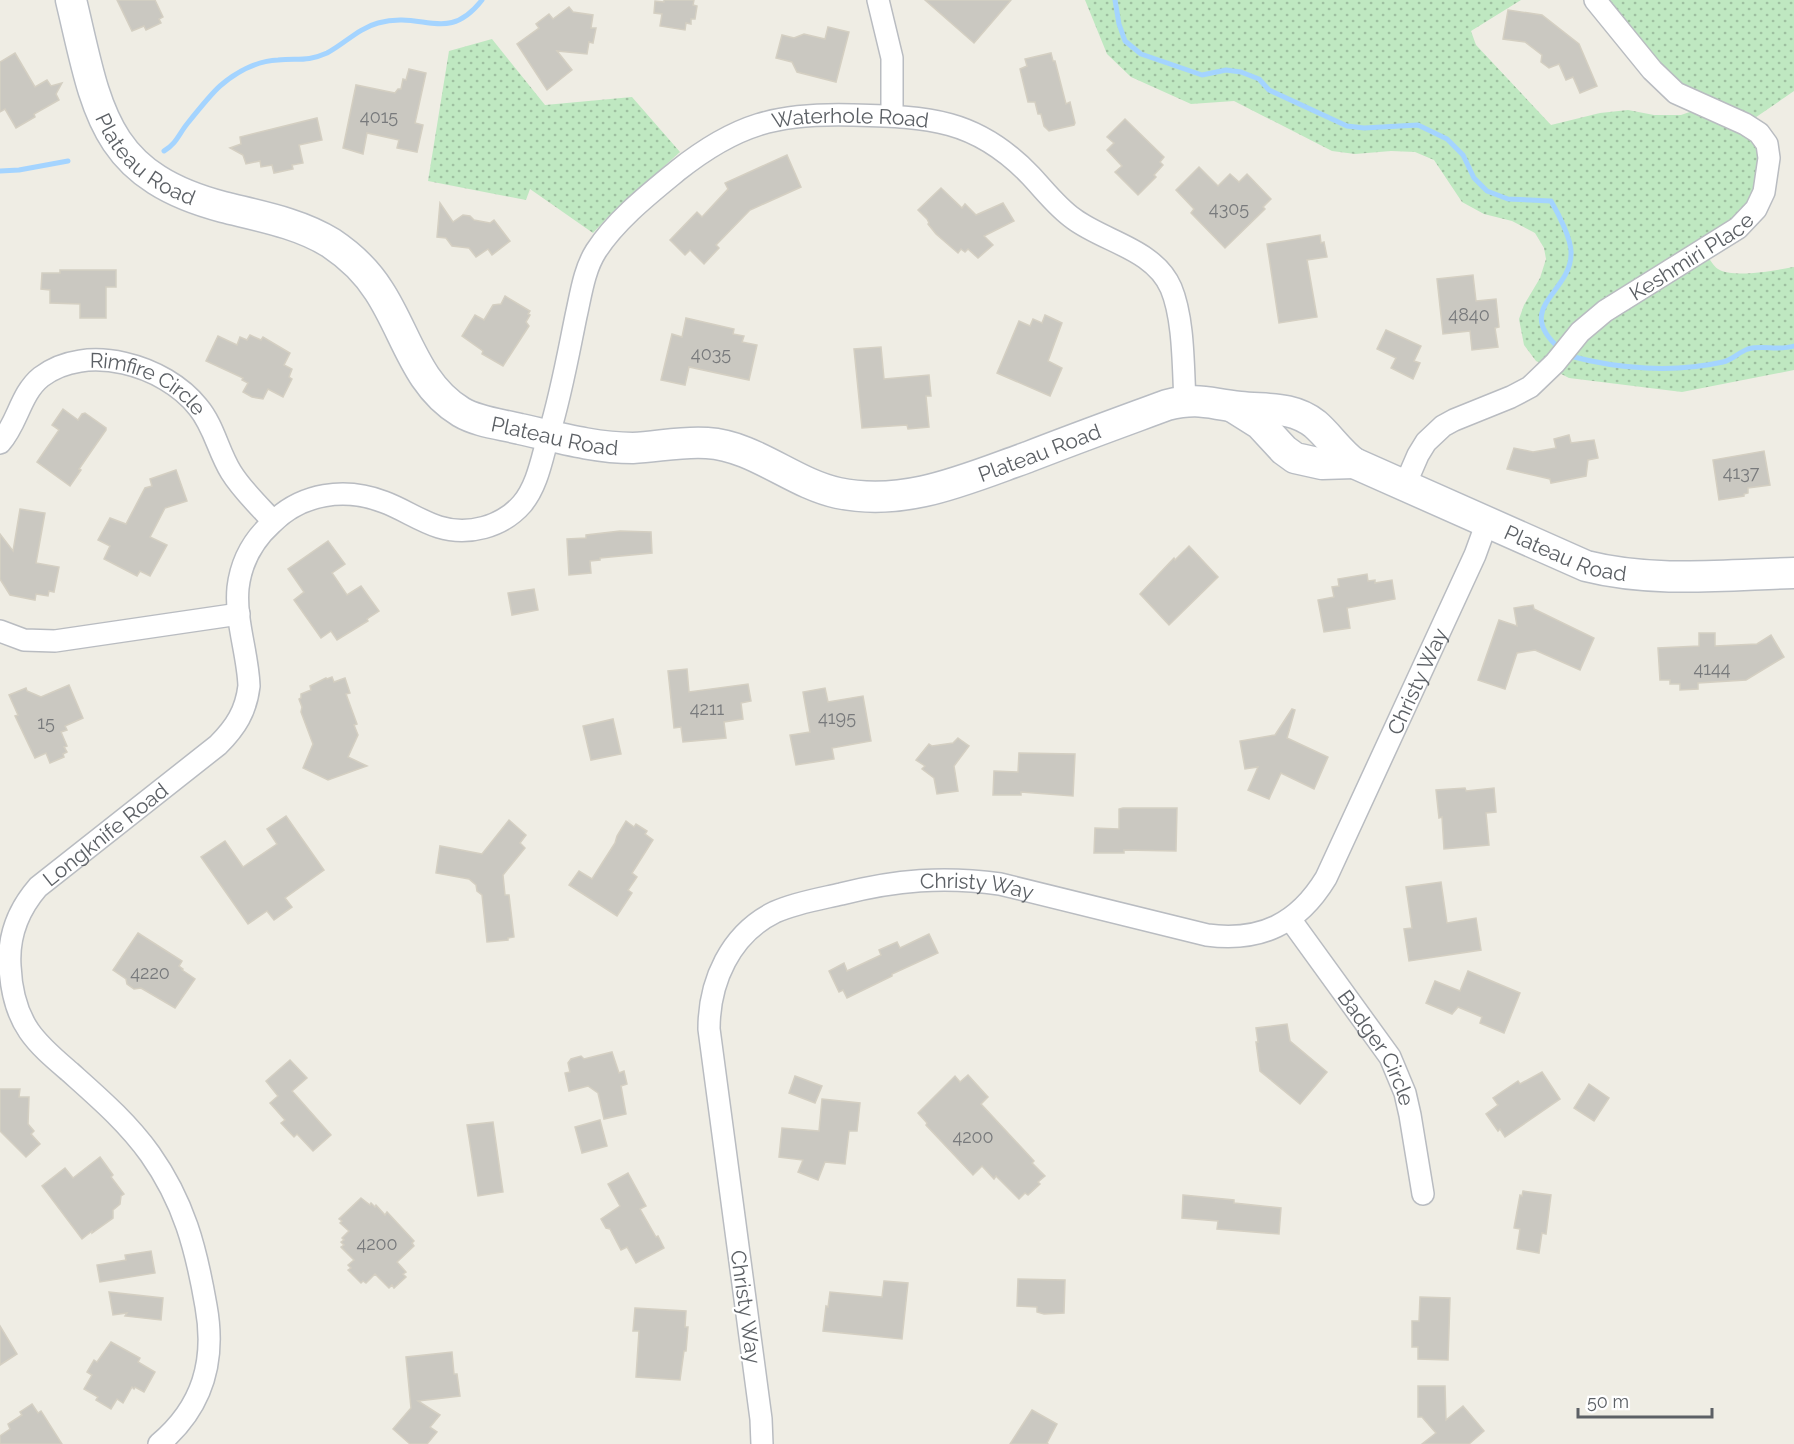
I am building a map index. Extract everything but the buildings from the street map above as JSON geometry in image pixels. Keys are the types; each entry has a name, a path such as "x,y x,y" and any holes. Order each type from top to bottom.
{"street":[{"name":"Plateau Road","path":"71,0 94,94 111,134 128,156 143,171 176,192 289,225 329,242 348,256 377,287 412,356 432,386 445,400 463,413 479,420 578,442 621,447 689,442 723,445 748,453 819,488 857,496 904,496 944,488 1129,419 1185,401 1211,401 1231,406 1274,409 1297,414 1315,424 1334,446 1354,463 1586,566 1612,572 1665,576 1794,573"},
{"path":"878,0 892,58 892,116"},
{"name":"Keshmiri Place","path":"1406,485 1426,442 1443,426 1530,387 1555,363 1580,332 1605,311 1738,228 1756,208 1764,192 1769,158 1767,144 1759,133 1746,124 1676,93 1652,70 1595,0"},
{"name":"Waterhole Road","path":"548,435 588,269 595,253 620,222 700,153 737,131 763,122 812,115 892,116 939,121 982,136 1005,151 1074,220 1137,254 1163,275 1171,289 1179,324 1185,401"},
{"name":"Rimfire Circle","path":"0,442 12,426 31,386 54,369 66,364 94,360 111,360 126,364 147,371 168,382 192,399 207,420 231,473 273,521"},
{"name":"Longknife Road","path":"159,1444 171,1434 192,1405 203,1382 209,1359 211,1345 208,1317 196,1251 177,1198 148,1152 112,1110 48,1052 28,1030 13,993 10,960 11,940 22,908 38,887 218,745 237,724 248,699 249,686 237,592 249,549 273,521 305,501 334,493 347,493 385,502 438,527 466,531 496,524 520,506 529,494 535,482 548,435"},
{"name":"Christy Way","path":"762,1444 761,1419 709,1013 717,978 724,962 745,933 776,912 793,906 876,886 920,879 1000,884 1225,938 1260,933 1290,919 1316,894 1336,857 1475,555 1487,522"},
{"path":"0,631 24,640 56,641 239,614"},
{"name":"Badger Circle","path":"1290,919 1390,1056 1405,1093 1423,1194"}],"green space":[{"path":"1085,0 1521,0 1471,31 1476,45 1551,125 1600,113 1628,110 1654,115 1681,115 1704,107 1595,0 1794,0 1794,91 1746,124 1759,133 1764,192 1704,250 1712,263 1725,272 1755,273 1794,267 1794,370 1682,392 1569,378 1536,361 1524,345 1519,319 1524,305 1540,278 1546,259 1544,248 1535,233 1512,221 1484,214 1462,202 1434,160 1415,152 1355,154 1332,151 1234,101 1191,104 1131,77 1107,54"},
{"path":"492,39 545,105 632,97 680,152 593,233 530,189 526,200 428,181 449,51"}],"waterway":[{"path":"164,151 217,89 247,68 270,61 320,56 378,23 408,20 446,24 457,21 482,0"},
{"path":"1115,0 1119,24 1125,41 1141,54 1202,75 1226,70 1241,72 1259,79 1269,90 1347,126 1364,128 1418,125 1447,139 1463,155 1474,178 1487,191 1508,199 1551,201 1571,248 1569,268 1548,300 1541,322 1546,334 1559,348"},
{"path":"0,171 68,161"},
{"path":"1570,356 1627,367 1685,368 1723,362 1748,349 1794,346"}]}
